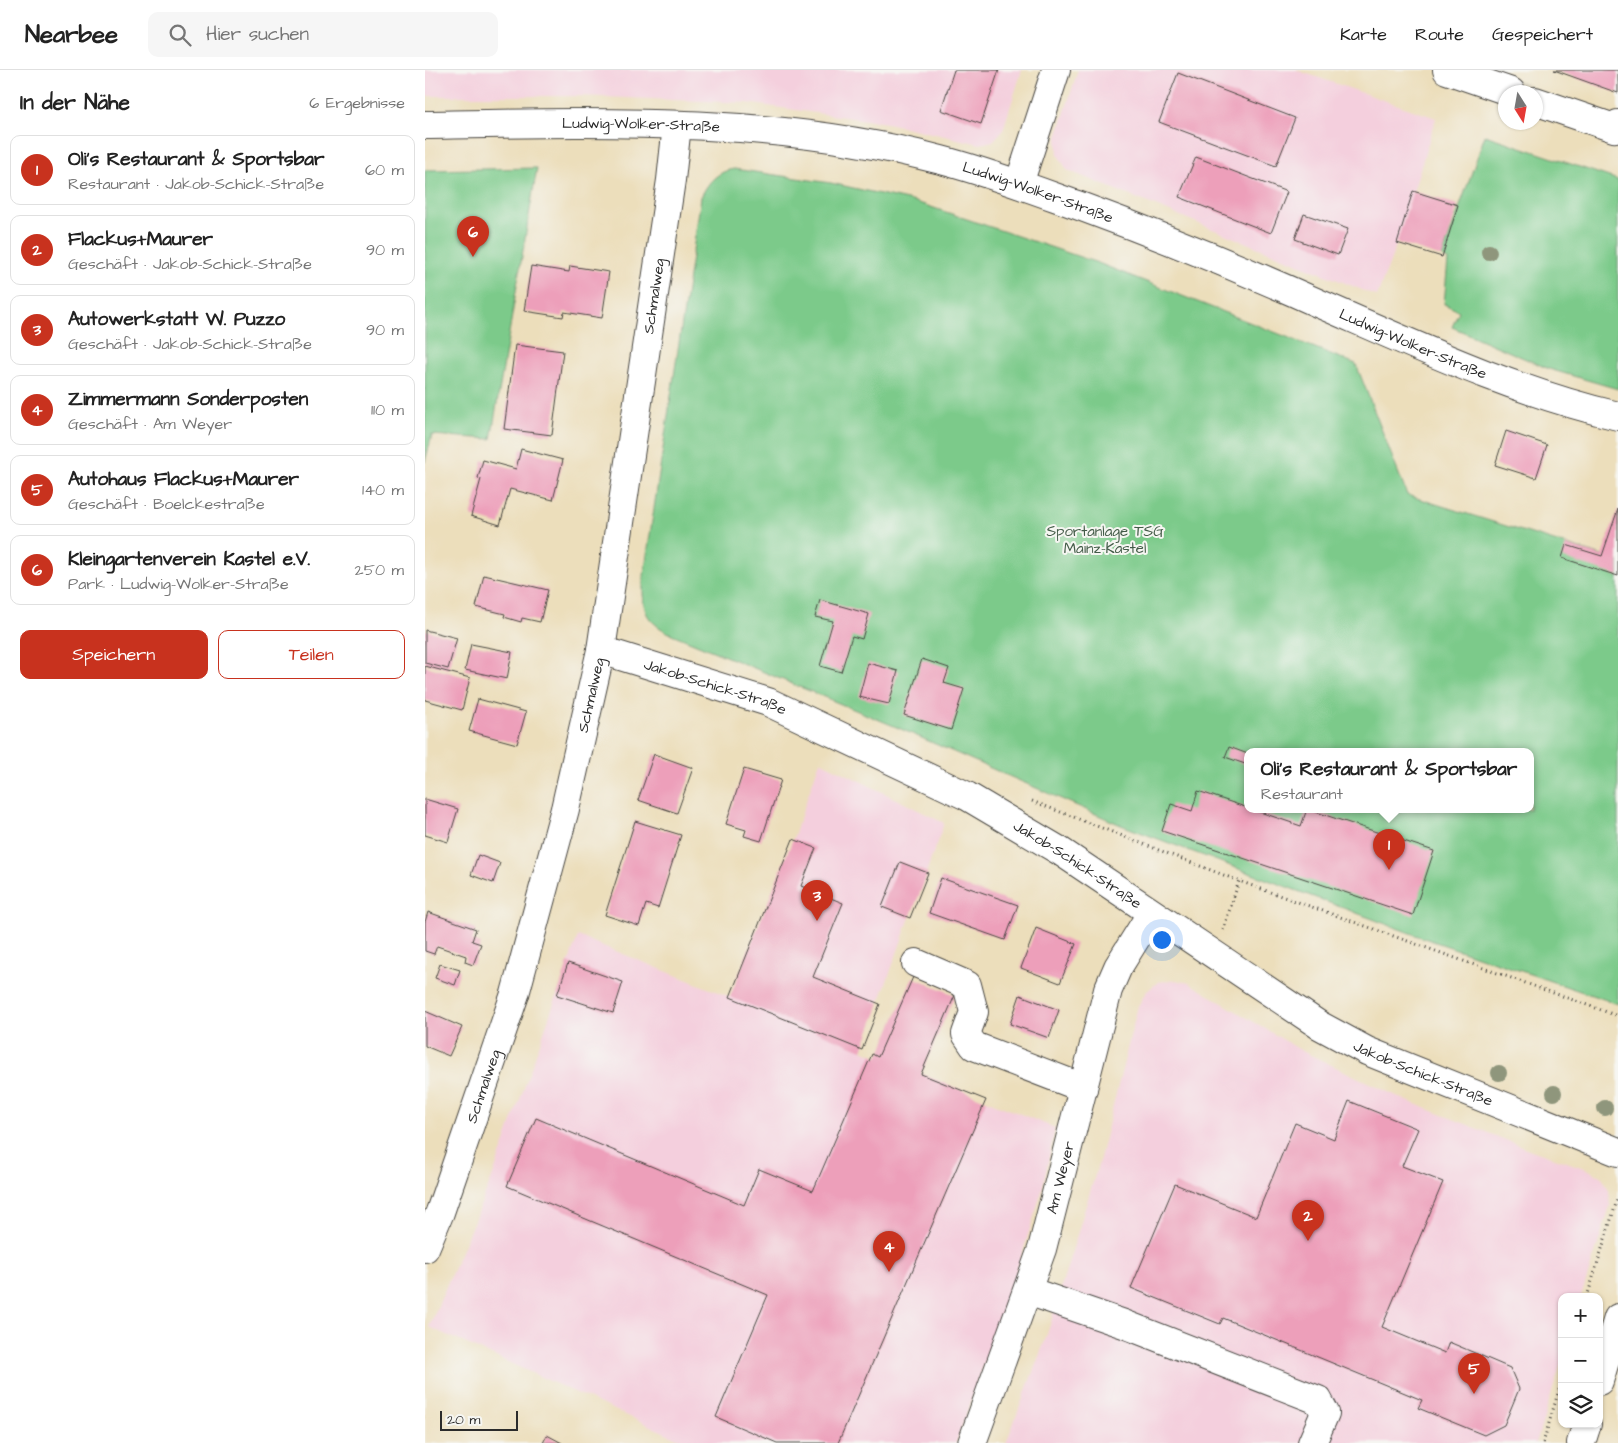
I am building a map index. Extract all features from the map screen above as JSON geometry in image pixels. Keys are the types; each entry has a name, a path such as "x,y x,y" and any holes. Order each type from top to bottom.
{"street":[{"path":"1019,184 1056,70"},
{"path":"1447,70 1498,88"},
{"path":"1543,104 1614,128 1618,124"},
{"name":"Ludwig-Wolker-Straße","path":"425,125 677,125 771,131 864,143 941,160 1019,184 1138,227 1267,280 1411,344 1508,382 1618,416"},
{"name":"Schmalweg","path":"425,1248 440,1212 515,994 563,820 601,650 671,180 677,125"},
{"name":"Jakob-Schick-Straße","path":"601,650 768,702 967,796 1060,851 1151,914 1319,1025 1367,1051 1618,1152"},
{"name":"Am Weyer","path":"972,1443 1042,1249 1108,990 1118,967 1151,914"},
{"path":"916,963 967,985 974,1012 966,1034 974,1046 1083,1088"},
{"path":"1028,1292 1124,1324 1318,1400 1325,1413 1313,1443"},
{"path":"1603,1368 1618,1318"},
{"path":"1581,1443 1586,1428"}],"path":[{"path":"1028,800 1239,881 1618,1016"},
{"path":"1214,956 1239,881"},
{"path":"1588,1293 1618,1197"},
{"path":"1543,1443 1561,1383"}],"shaded area":[{"path":"425,70 1022,70 1003,130 993,141 980,144 887,123 747,103 579,96 425,96"},
{"path":"1078,70 1296,70 1436,118 1397,243 1377,296 1067,170 1058,155 1057,137"},
{"path":"820,761 944,823 862,1050 1055,1128 1042,1191 1010,1292 956,1443 688,1443 429,1327 492,1178 578,936 730,997 793,839"},
{"path":"1173,980 1189,983 1302,1051 1405,1100 1531,1150 1587,1169 1602,1177 1609,1190 1610,1206 1582,1293 1558,1293 1558,1373 1536,1443 1006,1443 1046,1338 1099,1162 1138,1006 1146,992 1158,982"}],"green space":[{"path":"1485,135 1618,180 1618,389 1549,369 1452,327 1459,311 1444,304 1448,260 1442,257"},
{"path":"537,168 491,439 432,435 425,462 425,170"},
{"name":"Sportanlage TSG Mainz-Kastel","path":"734,169 831,183 916,202 1098,263 1356,364 1407,495 1618,561 1618,1004 1418,936 1121,825 894,726 667,632 653,622 648,617 644,605 643,581 701,197 714,178 723,172"}],"building":[{"path":"954,70 999,70 981,124 941,110"},
{"path":"1554,70 1618,70 1618,93"},
{"path":"1178,73 1295,118 1276,166 1159,122"},
{"path":"1196,157 1287,192 1271,233 1179,197"},
{"path":"1413,191 1458,205 1442,257 1397,243"},
{"path":"1304,214 1348,229 1338,255 1295,239"},
{"path":"531,266 569,272 570,266 609,272 602,318 564,312 563,317 524,311"},
{"path":"515,345 563,351 552,435 504,429"},
{"path":"1506,431 1547,445 1536,478 1495,465"},
{"path":"521,449 563,460 553,500 510,489 500,525 471,516 481,479 478,478 483,460 516,469"},
{"path":"1618,509 1618,576 1562,558 1566,545 1602,556"},
{"path":"484,575 548,590 540,622 522,618 521,622 504,617 505,614 476,607"},
{"path":"820,600 869,614 862,639 852,636 841,672 820,666 833,621 815,617"},
{"path":"425,630 457,638 448,669 425,663"},
{"path":"471,644 512,652 507,679 465,670"},
{"path":"922,659 949,668 944,683 964,689 951,730 904,715"},
{"path":"868,663 898,671 889,704 859,697"},
{"path":"425,666 470,678 462,710 425,700"},
{"path":"478,699 526,712 517,744 469,731"},
{"path":"1229,747 1244,753 1244,764 1225,757"},
{"path":"654,754 693,768 677,813 638,800"},
{"path":"744,769 781,780 761,841 744,836 746,830 726,824"},
{"path":"1198,791 1244,807 1244,813 1263,813 1301,826 1306,813 1319,813 1434,851 1413,915 1162,831 1171,804 1192,811"},
{"path":"425,799 458,809 448,842 425,835"},
{"path":"635,821 681,835 658,908 646,904 639,926 605,915"},
{"path":"793,839 816,848 801,886 843,903 813,977 880,1004 862,1050 730,997"},
{"path":"478,855 500,863 493,883 471,875"},
{"path":"900,862 928,873 910,918 882,907"},
{"path":"941,878 1018,905 1005,940 929,913"},
{"path":"428,912 476,929 472,941 481,944 473,965 465,962 466,956 437,946 434,954 425,951 425,922"},
{"path":"1036,928 1076,944 1060,983 1021,968"},
{"path":"568,963 623,982 613,1013 557,995"},
{"path":"440,964 460,970 455,985 435,978"},
{"path":"913,977 955,995 921,1074 986,1100 838,1443 777,1443 716,1417 768,1295 507,1186 536,1118 744,1205 759,1169 813,1191 872,1054 878,1057"},
{"path":"1020,995 1059,1010 1049,1038 1010,1024"},
{"path":"425,1011 462,1027 449,1056 425,1046"},
{"path":"1349,1101 1418,1129 1402,1166 1443,1182 1382,1327 1445,1353 1449,1342 1510,1368 1519,1389 1504,1425 1484,1435 1418,1408 1422,1400 1223,1318 1220,1324 1131,1288 1175,1184 1256,1217 1295,1123 1334,1139"},
{"path":"547,1435 562,1443 543,1443"}],"place":[{"name":"Kleingartenverein Kastel e.V.","path":"473,257"},
{"name":"Oli's Restaurant & Sportsbar","path":"1389,870"},
{"name":"Autowerkstatt W. Puzzo","path":"817,921"},
{"name":"Flackus+Maurer","path":"1308,1241"},
{"name":"Zimmermann Sonderposten","path":"889,1272"},
{"name":"Autohaus Flackus+Maurer","path":"1474,1394"}]}
